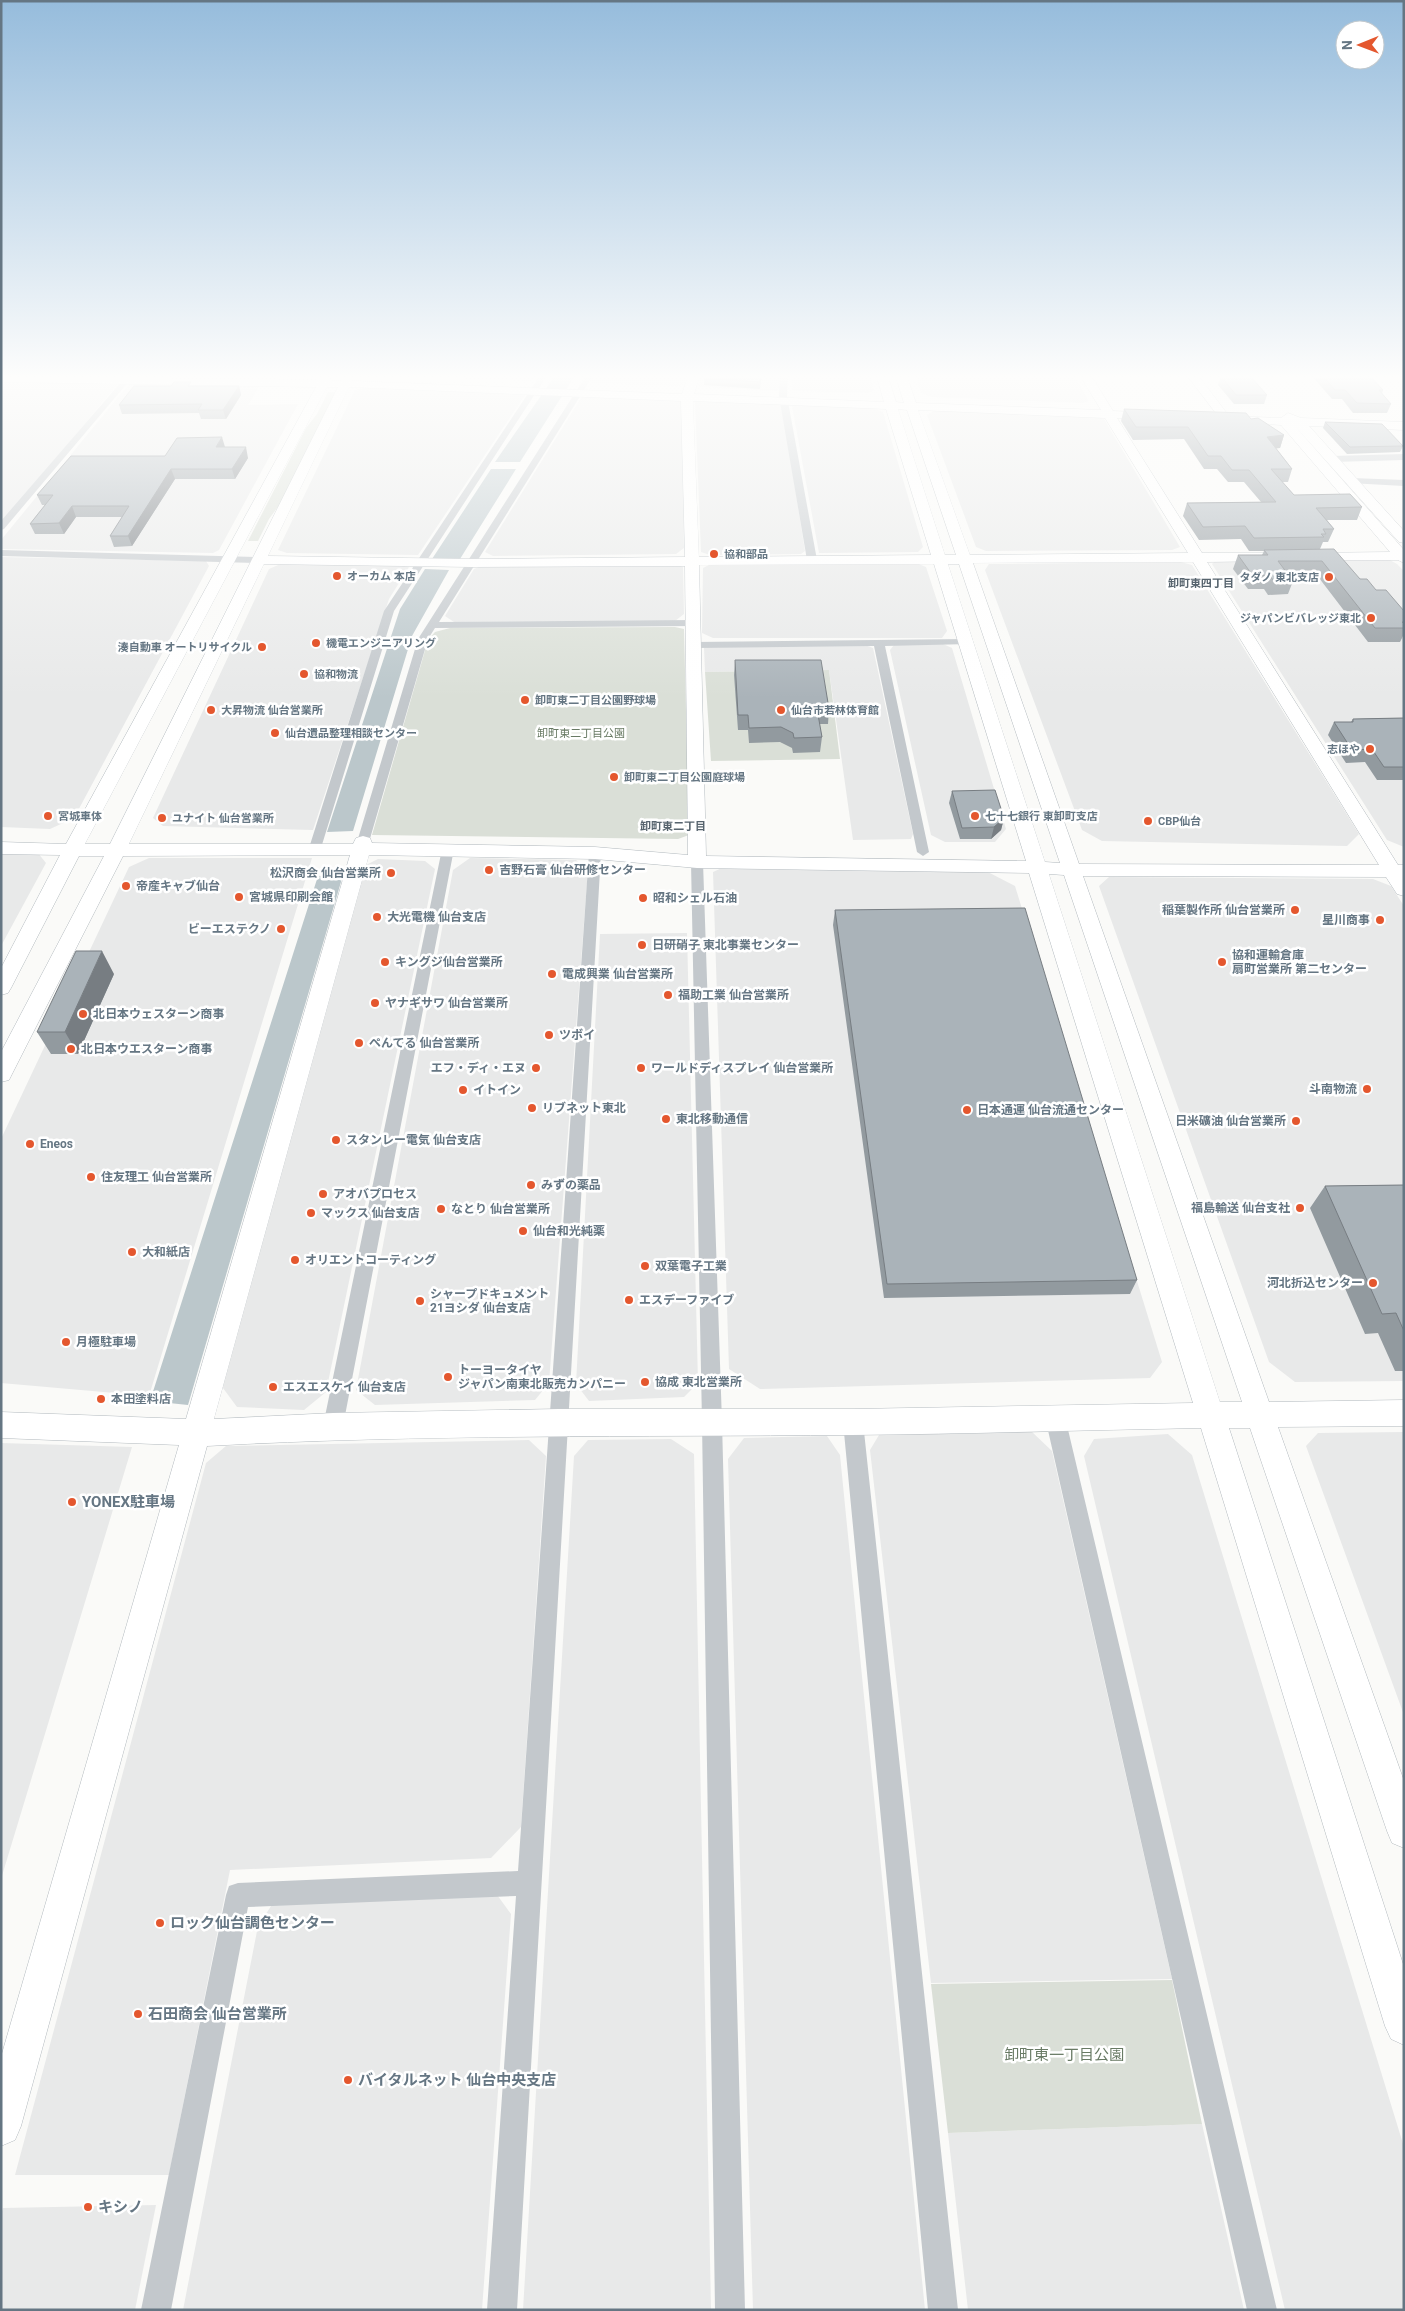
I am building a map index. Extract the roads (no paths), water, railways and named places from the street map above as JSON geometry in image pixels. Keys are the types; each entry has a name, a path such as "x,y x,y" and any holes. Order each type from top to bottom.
{"street":[{"path":"1,527 40,482"},
{"path":"1,988 76,843 270,482"},
{"path":"1,1074 120,843 297,482"},
{"path":"315,844 389,611 473,482"},
{"path":"1,2126 362,846 423,639 522,482"},
{"path":"690,482 730,2310"},
{"path":"798,482 812,560"},
{"path":"920,482 940,559 1034,861 1404,2026"},
{"path":"933,482 965,560 1404,1831"},
{"path":"1150,482 1197,558 1396,866 1404,890"},
{"path":"1341,482 1403,557"},
{"path":"1353,482 1404,539"},
{"path":"1374,482 1404,483"},
{"path":"1,553 229,560 472,563 1403,557"},
{"path":"432,625 694,623"},
{"path":"694,645 966,642"},
{"path":"879,643 923,852"},
{"path":"1,836 76,843"},
{"path":"1,848 76,843 315,844 697,856 1034,861"},
{"path":"362,846 697,856 923,852 1070,863 1396,866"},
{"path":"333,1426 448,849"},
{"path":"502,2310 595,853"},
{"path":"1,1425 198,1433 333,1426 559,1422 853,1422 1056,1417 1404,1413"},
{"path":"1056,1417 1262,2310"},
{"path":"853,1422 943,2310"},
{"path":"156,2310 238,1895 530,1883"}],"place":[{"name":"協和部品","path":"714,554"},
{"name":"オーカム 本店","path":"337,576"},
{"name":"タダノ 東北支店","path":"1329,577"},
{"name":"ジャパンビバレッジ東北","path":"1371,618"},
{"name":"機電エンジニアリング","path":"316,643"},
{"name":"湊自動車 オートリサイクル","path":"262,647"},
{"name":"協和物流","path":"304,674"},
{"name":"卸町東二丁目公園野球場","path":"525,700"},
{"name":"大昇物流 仙台営業所","path":"211,710"},
{"name":"仙台市若林体育館","path":"781,710"},
{"name":"仙台遺品整理相談センター","path":"275,733"},
{"name":"志ほや","path":"1370,749"},
{"name":"卸町東二丁目公園庭球場","path":"614,777"},
{"name":"宮城車体","path":"48,816"},
{"name":"七十七銀行 東卸町支店","path":"975,816"},
{"name":"ユナイト 仙台営業所","path":"162,818"},
{"name":"CBP仙台","path":"1148,821"},
{"name":"吉野石膏 仙台研修センター","path":"489,870"},
{"name":"松沢商会 仙台営業所","path":"391,873"},
{"name":"帝産キャブ仙台","path":"126,886"},
{"name":"宮城県印刷会館","path":"239,897"},
{"name":"昭和シェル石油","path":"643,898"},
{"name":"稲葉製作所 仙台営業所","path":"1295,910"},
{"name":"大光電機 仙台支店","path":"377,917"},
{"name":"星川商事","path":"1380,920"},
{"name":"ビーエステクノ","path":"281,929"},
{"name":"日研硝子 東北事業センター","path":"642,945"},
{"name":"キングジ仙台営業所","path":"385,962"},
{"name":"協和運輸倉庫 扇町営業所 第二センター","path":"1222,962"},
{"name":"電成興業 仙台営業所","path":"552,974"},
{"name":"福助工業 仙台営業所","path":"668,995"},
{"name":"ヤナギサワ 仙台営業所","path":"375,1003"},
{"name":"北日本ウェスターン商事","path":"83,1014"},
{"name":"ツボイ","path":"549,1035"},
{"name":"ぺんてる 仙台営業所","path":"359,1043"},
{"name":"北日本ウエスターン商事","path":"71,1049"},
{"name":"エフ・ディ・エヌ","path":"536,1068"},
{"name":"ワールドディスプレイ 仙台営業所","path":"641,1068"},
{"name":"斗南物流","path":"1367,1089"},
{"name":"イトイン","path":"463,1090"},
{"name":"リブネット東北","path":"532,1108"},
{"name":"日本通運 仙台流通センター","path":"967,1110"},
{"name":"東北移動通信","path":"666,1119"},
{"name":"日米礦油 仙台営業所","path":"1296,1121"},
{"name":"スタンレー電気 仙台支店","path":"336,1140"},
{"name":"Eneos","path":"30,1144"},
{"name":"住友理工 仙台営業所","path":"91,1177"},
{"name":"みずの薬品","path":"531,1185"},
{"name":"アオバプロセス","path":"323,1194"},
{"name":"福島輸送 仙台支社","path":"1300,1208"},
{"name":"なとり 仙台営業所","path":"441,1209"},
{"name":"マックス 仙台支店","path":"311,1213"},
{"name":"仙台和光純薬","path":"523,1231"},
{"name":"大和紙店","path":"132,1252"},
{"name":"オリエントコーティング","path":"295,1260"},
{"name":"双葉電子工業","path":"645,1266"},
{"name":"河北折込センター","path":"1373,1283"},
{"name":"エスデーファイブ","path":"629,1300"},
{"name":"シャープドキュメント 21ヨシダ 仙台支店","path":"420,1301"},
{"name":"月極駐車場","path":"66,1342"},
{"name":"トーヨータイヤ ジャパン南東北販売カンパニー","path":"448,1377"},
{"name":"協成 東北営業所","path":"645,1382"},
{"name":"エスエスケイ 仙台支店","path":"273,1387"},
{"name":"本田塗料店","path":"101,1399"},
{"name":"YONEX駐車場","path":"72,1502"},
{"name":"ロック仙台調色センター","path":"160,1923"},
{"name":"石田商会 仙台営業所","path":"138,2014"},
{"name":"バイタルネット 仙台中央支店","path":"348,2080"},
{"name":"キシノ","path":"88,2207"}],"district":[{"name":"卸町東四丁目","path":"1201,583"},
{"name":"卸町東二丁目","path":"673,826"}],"park label":[{"name":"卸町東二丁目公園","path":"581,733"},
{"name":"卸町東一丁目公園","path":"1064,2055"}]}
